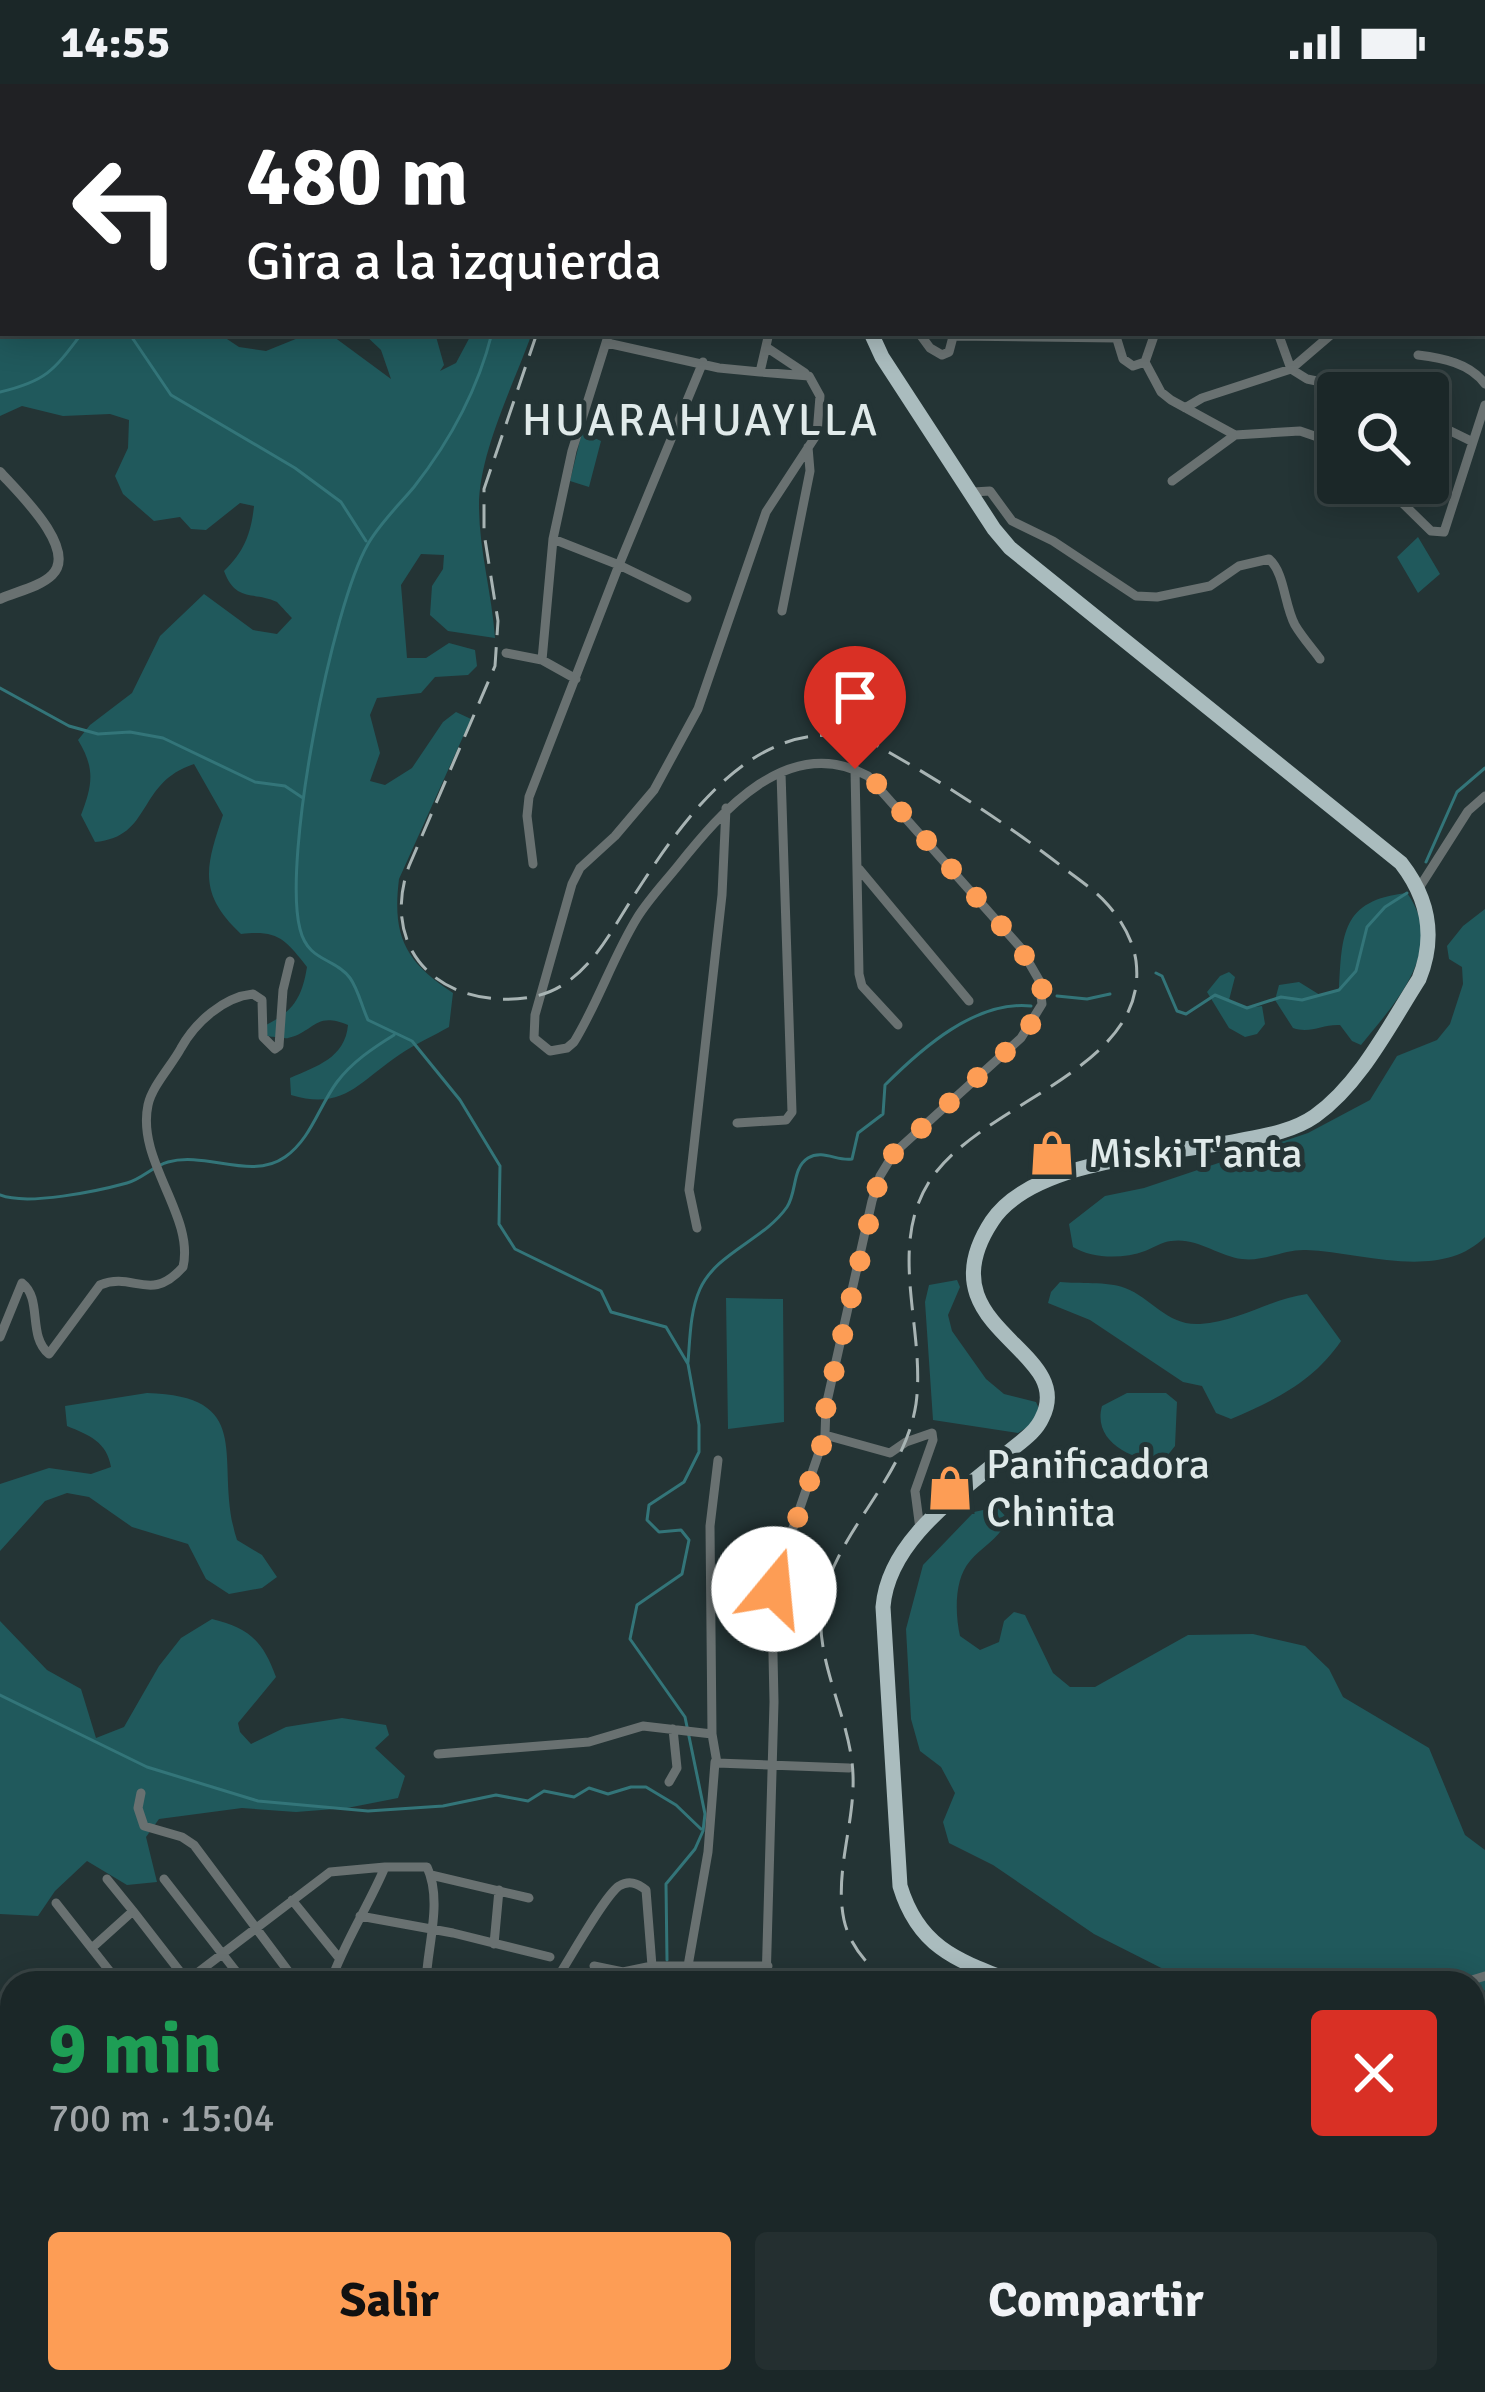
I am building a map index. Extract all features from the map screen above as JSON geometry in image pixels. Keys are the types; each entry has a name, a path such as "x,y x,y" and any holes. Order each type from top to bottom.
{"highway":[{"path":"872,336 994,530 1010,548 1401,863 1419,888 1429,938 1419,980 1352,1081 1314,1117 1282,1132 1062,1175 1027,1189 993,1220 976,1263 980,1306 988,1320 1043,1374 1047,1406 1034,1430 920,1529 892,1568 883,1607 900,1886 908,1914 936,1946 984,1971"}],"street":[{"path":"760,373 768,336"},
{"path":"921,336 942,355 950,352 954,336"},
{"path":"1116,336 1124,359 1133,366 1145,362"},
{"path":"1154,336 1145,362 1161,392 1185,408 1235,435 1300,431 1317,437"},
{"path":"1279,336 1291,369 1317,381"},
{"path":"1185,408 1291,369 1330,336"},
{"path":"542,660 553,539 572,451 608,338 760,373 809,376"},
{"path":"766,347 816,383 821,407 817,434 766,512 698,709 654,790 580,868 572,884 532,1024 534,1038 544,1049 562,1050 574,1042 638,915 726,808 754,785 781,773 827,765 855,769 877,784 1020,947 1039,980 1042,1004 1021,1038 909,1139 880,1175 826,1406 825,1435 774,1589 767,1971"},
{"path":"1418,355 1447,359 1478,375 1485,384"},
{"path":"533,864 527,808 619,565 703,362"},
{"path":"1403,504 1431,531 1444,532 1485,405"},
{"path":"1449,430 1473,442"},
{"path":"1172,481 1235,435"},
{"path":"782,610 810,471 808,447"},
{"path":"0,472 46,525 59,564 52,575 0,599"},
{"path":"974,492 990,491 1012,521 1053,541 1136,596 1157,597 1210,586 1239,566 1269,559 1279,572 1296,626 1320,659"},
{"path":"553,539 686,598"},
{"path":"506,653 542,660 575,679"},
{"path":"855,769 859,974 862,986 898,1025"},
{"path":"736,1123 791,1117 781,773"},
{"path":"1419,888 1468,811 1485,796"},
{"path":"697,1228 689,1190 722,896 726,808"},
{"path":"859,869 969,1001"},
{"path":"0,1337 22,1283 30,1291 37,1340 49,1354 100,1285 117,1281 151,1287 169,1281 183,1267 185,1245 149,1150 148,1104 193,1028 237,998 253,994 262,1000 263,1036 273,1048 279,1046 290,961"},
{"path":"825,1435 890,1453 932,1433 916,1491 920,1529"},
{"path":"686,1971 708,1852 715,1762 707,1733 710,1526 718,1460"},
{"path":"438,1754 589,1742 643,1726 707,1733"},
{"path":"669,1782 677,1768 676,1729"},
{"path":"715,1762 849,1768"},
{"path":"141,1793 138,1808 144,1826 194,1845 288,1971"},
{"path":"201,1971 330,1872 424,1866 431,1875 428,1971"},
{"path":"335,1971 385,1867"},
{"path":"431,1875 529,1898"},
{"path":"107,1879 179,1971"},
{"path":"164,1879 236,1971"},
{"path":"562,1971 622,1884 646,1889 653,1971"},
{"path":"494,1944 499,1890"},
{"path":"292,1900 340,1958"},
{"path":"56,1903 110,1971"},
{"path":"93,1948 134,1911"},
{"path":"360,1916 550,1958"},
{"path":"594,1966 618,1971"},
{"path":"628,1971 652,1966 768,1966"}],"shaded area":[{"path":"0,336 224,337 239,347 266,351 303,336 333,336 391,379 381,350 366,336 436,336 444,365 440,371 456,363 470,336 531,336 491,441 481,485 481,539 495,638 448,631 430,615 432,586 443,569 444,555 421,554 401,585 407,658 426,658 449,643 475,650 477,666 468,675 435,677 421,693 377,698 370,715 380,753 370,781 385,785 412,768 443,722 456,712 471,719 399,879 397,899 405,946 423,970 453,993 449,1027 405,1051 350,1091 325,1099 291,1095 290,1078 335,1053 348,1025 328,1020 288,1038 266,1036 266,1025 295,1002 307,967 280,938 241,934 217,905 209,878 223,815 194,764 162,784 137,820 114,838 95,842 81,815 90,776 78,740 132,693 160,636 204,594 253,630 277,634 292,618 277,602 234,588 224,571 245,542 254,506 240,503 206,530 191,529 180,517 154,521 123,494 115,476 128,448 129,420 110,414 63,416 22,406 0,416"},
{"path":"582,432 601,441 589,487 570,481"},
{"path":"1418,537 1440,574 1418,593 1397,557"},
{"path":"1407,893 1422,934 1419,954 1401,993 1361,1045 1340,1025 1293,1028 1275,1000 1279,985 1299,982 1320,995 1339,990 1344,937 1357,912 1369,903"},
{"path":"1485,909 1485,1237 1467,1251 1423,1261 1306,1250 1242,1259 1181,1241 1118,1256 1099,1256 1073,1247 1069,1224 1105,1196 1144,1188 1308,1133 1370,1100 1397,1056 1437,1040 1450,1024 1463,984 1462,967 1449,959 1447,946"},
{"path":"1229,972 1235,977 1229,1000 1247,1008 1262,1006 1265,1024 1257,1034 1245,1037 1229,1028 1207,992"},
{"path":"957,1280 960,1287 948,1315 952,1331 986,1379 1004,1394 1036,1402 1041,1413 1018,1433 933,1420 925,1302 929,1285"},
{"path":"1060,1282 1125,1288 1178,1321 1200,1324 1307,1294 1341,1341 1305,1379 1231,1419 1216,1413 1202,1386 1183,1382 1090,1320 1048,1303"},
{"path":"726,1298 783,1299 784,1422 728,1429"},
{"path":"147,1393 182,1397 205,1407 219,1421 237,1540 262,1555 277,1577 262,1588 229,1594 206,1579 188,1544 132,1527 89,1497 67,1493 45,1501 0,1551 0,1484 49,1468 91,1474 111,1467 101,1445 67,1426 65,1406"},
{"path":"1127,1393 1166,1393 1177,1402 1175,1446 1163,1461 1128,1453 1103,1430 1102,1406"},
{"path":"997,1507 1007,1518 961,1577 957,1597 960,1636 980,1650 999,1642 1004,1621 1014,1612 1025,1615 1053,1673 1070,1687 1095,1687 1188,1635 1253,1634 1305,1646 1329,1669 1343,1697 1429,1748 1465,1835 1485,1850 1485,1971 1167,1971 1094,1934 993,1865 949,1843 943,1822 955,1793 941,1767 920,1751 911,1719 906,1629 923,1565 974,1512"},
{"path":"212,1619 253,1638 276,1677 238,1723 251,1744 286,1727 342,1718 386,1725 389,1735 375,1748 405,1776 398,1798 347,1808 296,1812 242,1808 159,1819 146,1837 157,1882 127,1885 87,1861 55,1891 38,1916 0,1914 0,1621 47,1670 81,1689 96,1738 124,1727 181,1638"}],"waterway":[{"path":"0,392 48,372 80,336"},
{"path":"131,336 171,395 295,468 341,502 366,541"},
{"path":"491,336 471,394 451,433 373,536 354,576 314,734 296,895 300,929 309,948 350,978 368,1020 412,1041 460,1100 500,1166 499,1224 515,1249 601,1291 611,1312 666,1327 688,1364 699,1452 684,1482 649,1505 647,1520 659,1532 681,1530 689,1540 682,1574 637,1605 630,1639 685,1717 705,1814 695,1849 666,1884 667,1960"},
{"path":"0,688 69,726 98,734 130,732 163,738 255,782 285,786 303,798"},
{"path":"1426,862 1457,792 1485,768"},
{"path":"1156,973 1162,976 1177,1011 1186,1014 1215,995 1247,1008 1281,997 1302,1000 1339,990 1356,971 1367,927 1407,893"},
{"path":"1057,996 1087,999 1110,994"},
{"path":"688,1362 692,1316 707,1276 777,1219 787,1207 803,1162 819,1155 852,1159 858,1133 883,1114 885,1085 951,1029 990,1011 1031,1006"},
{"path":"0,1195 27,1199 81,1193 127,1183 163,1164 183,1160 272,1164 302,1141 349,1068 394,1035"},
{"path":"0,1695 147,1767 258,1801 368,1811 443,1806 496,1795 528,1801 544,1791 574,1797 589,1788 608,1794 646,1787 676,1805 701,1829"}],"railway":[{"path":"536,336 484,489 484,533 498,621 495,666 402,892 407,939 431,974 450,987 499,999 532,997 561,986 594,957 679,830 734,772 766,751 800,738 838,736 878,746 1038,849 1108,905 1135,953 1133,999 1117,1031 1090,1058 953,1154 929,1182 917,1208 909,1262 918,1376 910,1430 834,1566 821,1613 825,1659 853,1775 841,1884 844,1920 851,1939 876,1971"}],"place":[{"name":"Miski T'anta","path":"1052,1153"},
{"name":"Panificadora Chinita","path":"950,1488"}],"district":[{"name":"HUARAHUAYLLA","path":"701,420"}],"route":[{"path":"774,1589 825,1435 826,1406 880,1175 894,1153 1021,1038 1042,1004 1039,980 1020,947 877,784 855,769"}]}
